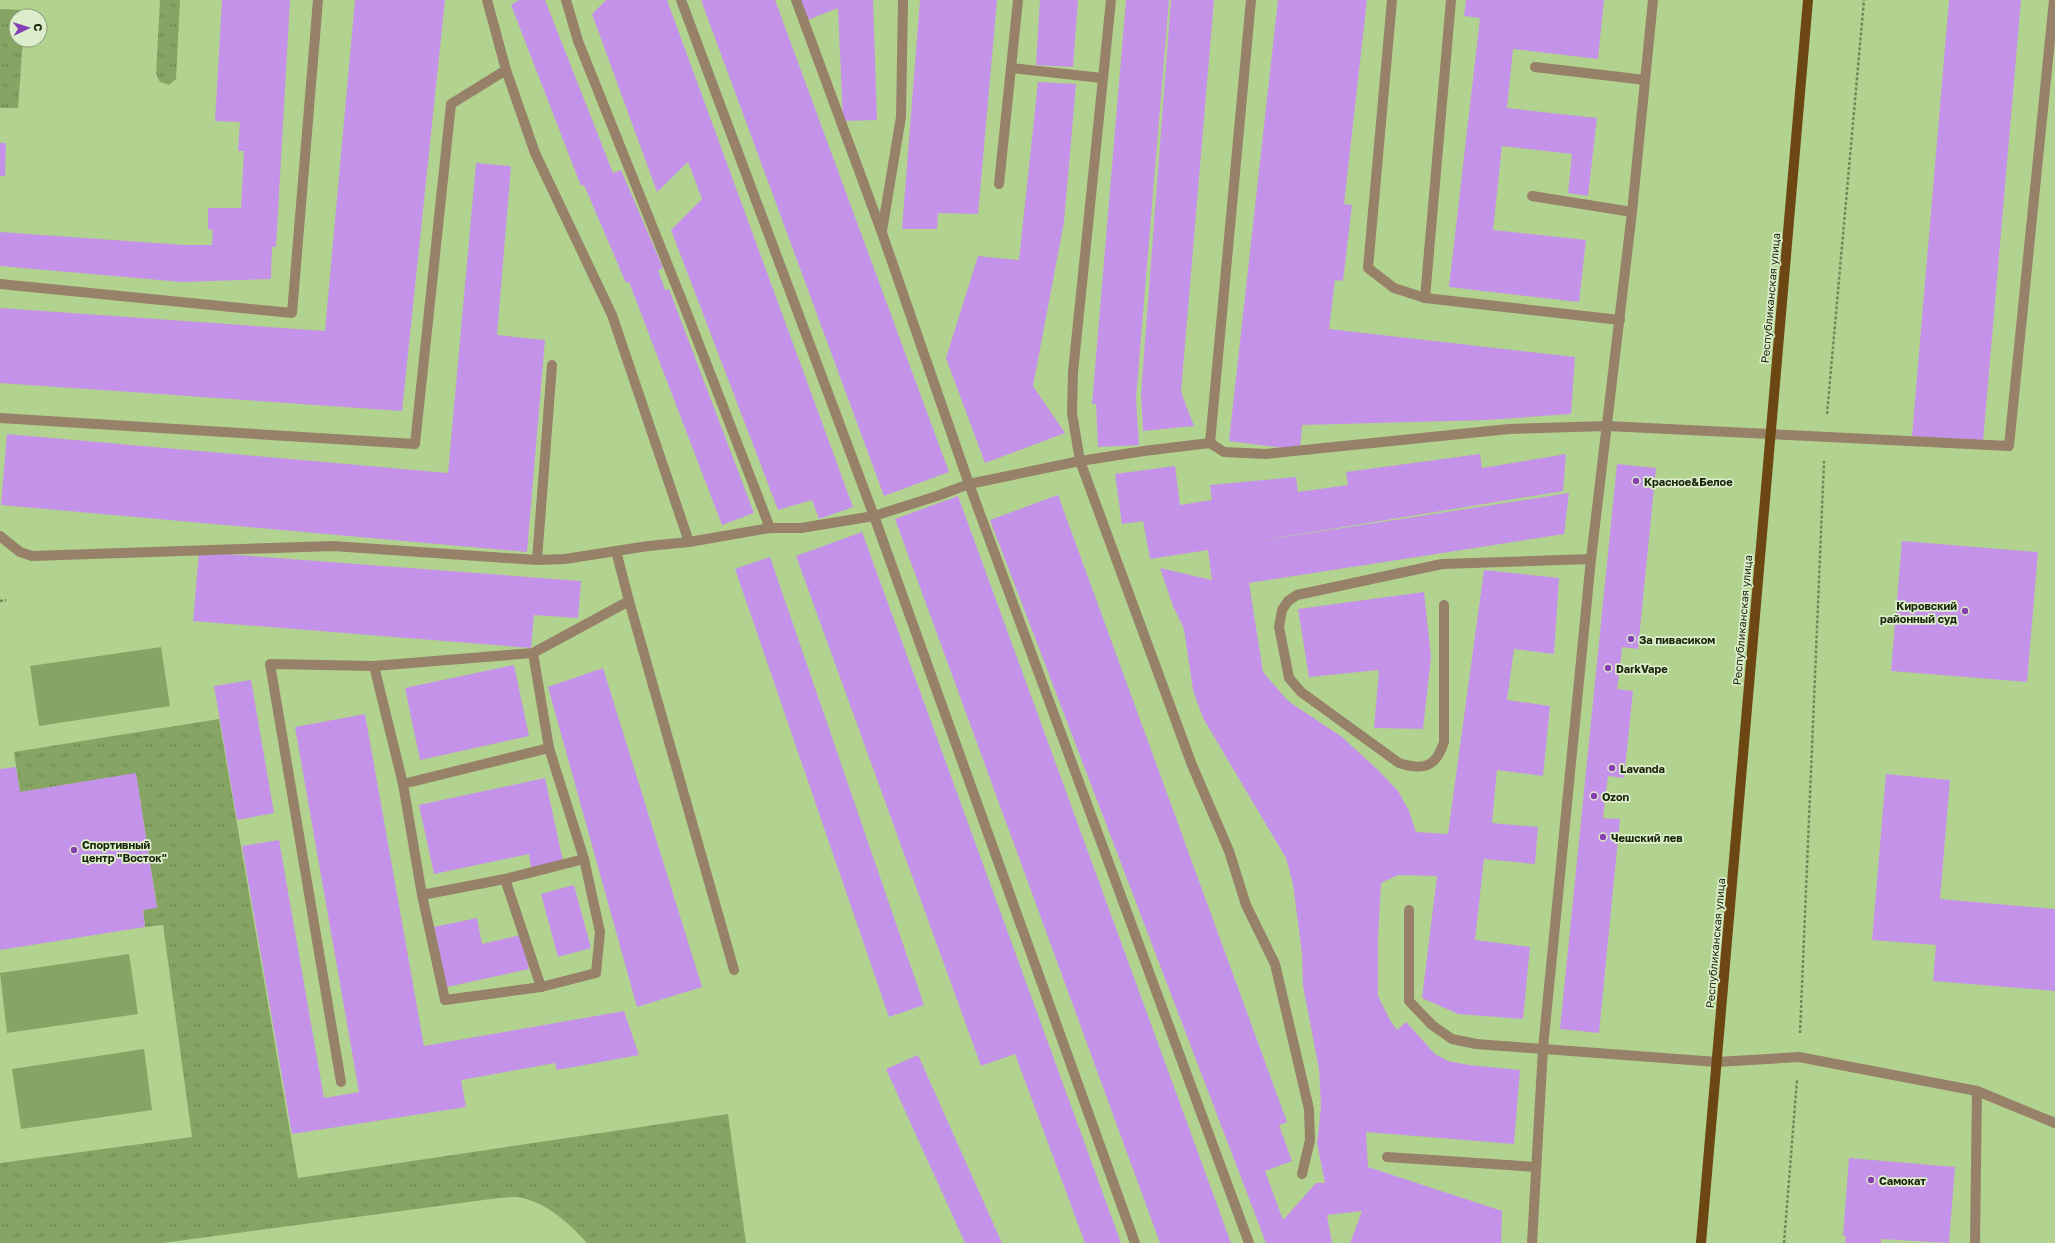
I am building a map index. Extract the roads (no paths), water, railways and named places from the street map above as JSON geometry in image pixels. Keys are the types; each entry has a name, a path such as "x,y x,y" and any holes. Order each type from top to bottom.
{"main road":[{"name":"Республиканская улица","path":"1701,1243 1808,0"}],"lane":[{"path":"0,284 292,312 318,0"},
{"path":"487,0 506,70 535,153 612,315 689,542"},
{"path":"566,0 578,41 683,303 770,528"},
{"path":"681,0 874,516 1135,1243"},
{"path":"796,0 882,233 969,484 1249,1243"},
{"path":"882,233 901,117 903,0"},
{"path":"999,184 1018,0"},
{"path":"1111,0 1073,372 1072,413 1080,461 1192,765 1230,851 1246,905 1275,964 1309,1109 1310,1140 1302,1174"},
{"path":"1210,443 1251,0"},
{"path":"1392,0 1368,268 1394,288 1425,298 1620,320"},
{"path":"1425,298 1451,0"},
{"path":"1532,1243 1543,1048 1591,559 1632,212 1653,0"},
{"path":"0,536 20,552 32,556 333,546 537,560 564,559 689,542 770,528 801,528 874,516 969,484 1080,461 1210,443 1224,452 1266,454 1510,429 1607,426 2009,446 2054,0"},
{"path":"1535,67 1645,80"},
{"path":"1011,68 1102,78"},
{"path":"0,418 415,444 451,104 506,70"},
{"path":"1532,196 1632,212"},
{"path":"537,560 552,364"},
{"path":"616,551 734,970"},
{"path":"1444,605 1445,731 1440,757 1432,763 1422,767 1410,767 1399,764 1301,692 1289,678 1279,621 1284,606 1297,595 1442,564 1591,559"},
{"path":"341,1082 270,664 374,666 533,653 629,601"},
{"path":"374,666 403,784 422,895 445,1000 542,987 596,973 600,932 584,858 549,748 533,653"},
{"path":"403,784 549,748"},
{"path":"422,895 505,879 584,858"},
{"path":"505,879 542,987"},
{"path":"1409,910 1409,1001 1432,1025 1452,1039 1476,1044 1717,1062 1799,1057 1977,1091 2055,1123"},
{"path":"1975,1243 1977,1091"},
{"path":"1387,1157 1536,1167"}],"place":[{"name":"Красное&Белое","path":"1636,481"},
{"name":"Кировский районный суд","path":"1965,611"},
{"name":"За пивасиком","path":"1631,639"},
{"name":"DarkVape","path":"1608,668"},
{"name":"Lavanda","path":"1612,768"},
{"name":"Ozon","path":"1594,796"},
{"name":"Чешский лев","path":"1603,837"},
{"name":"Спортивный центр \"Восток\"","path":"74,850"},
{"name":"Самокат","path":"1871,1180"}]}
